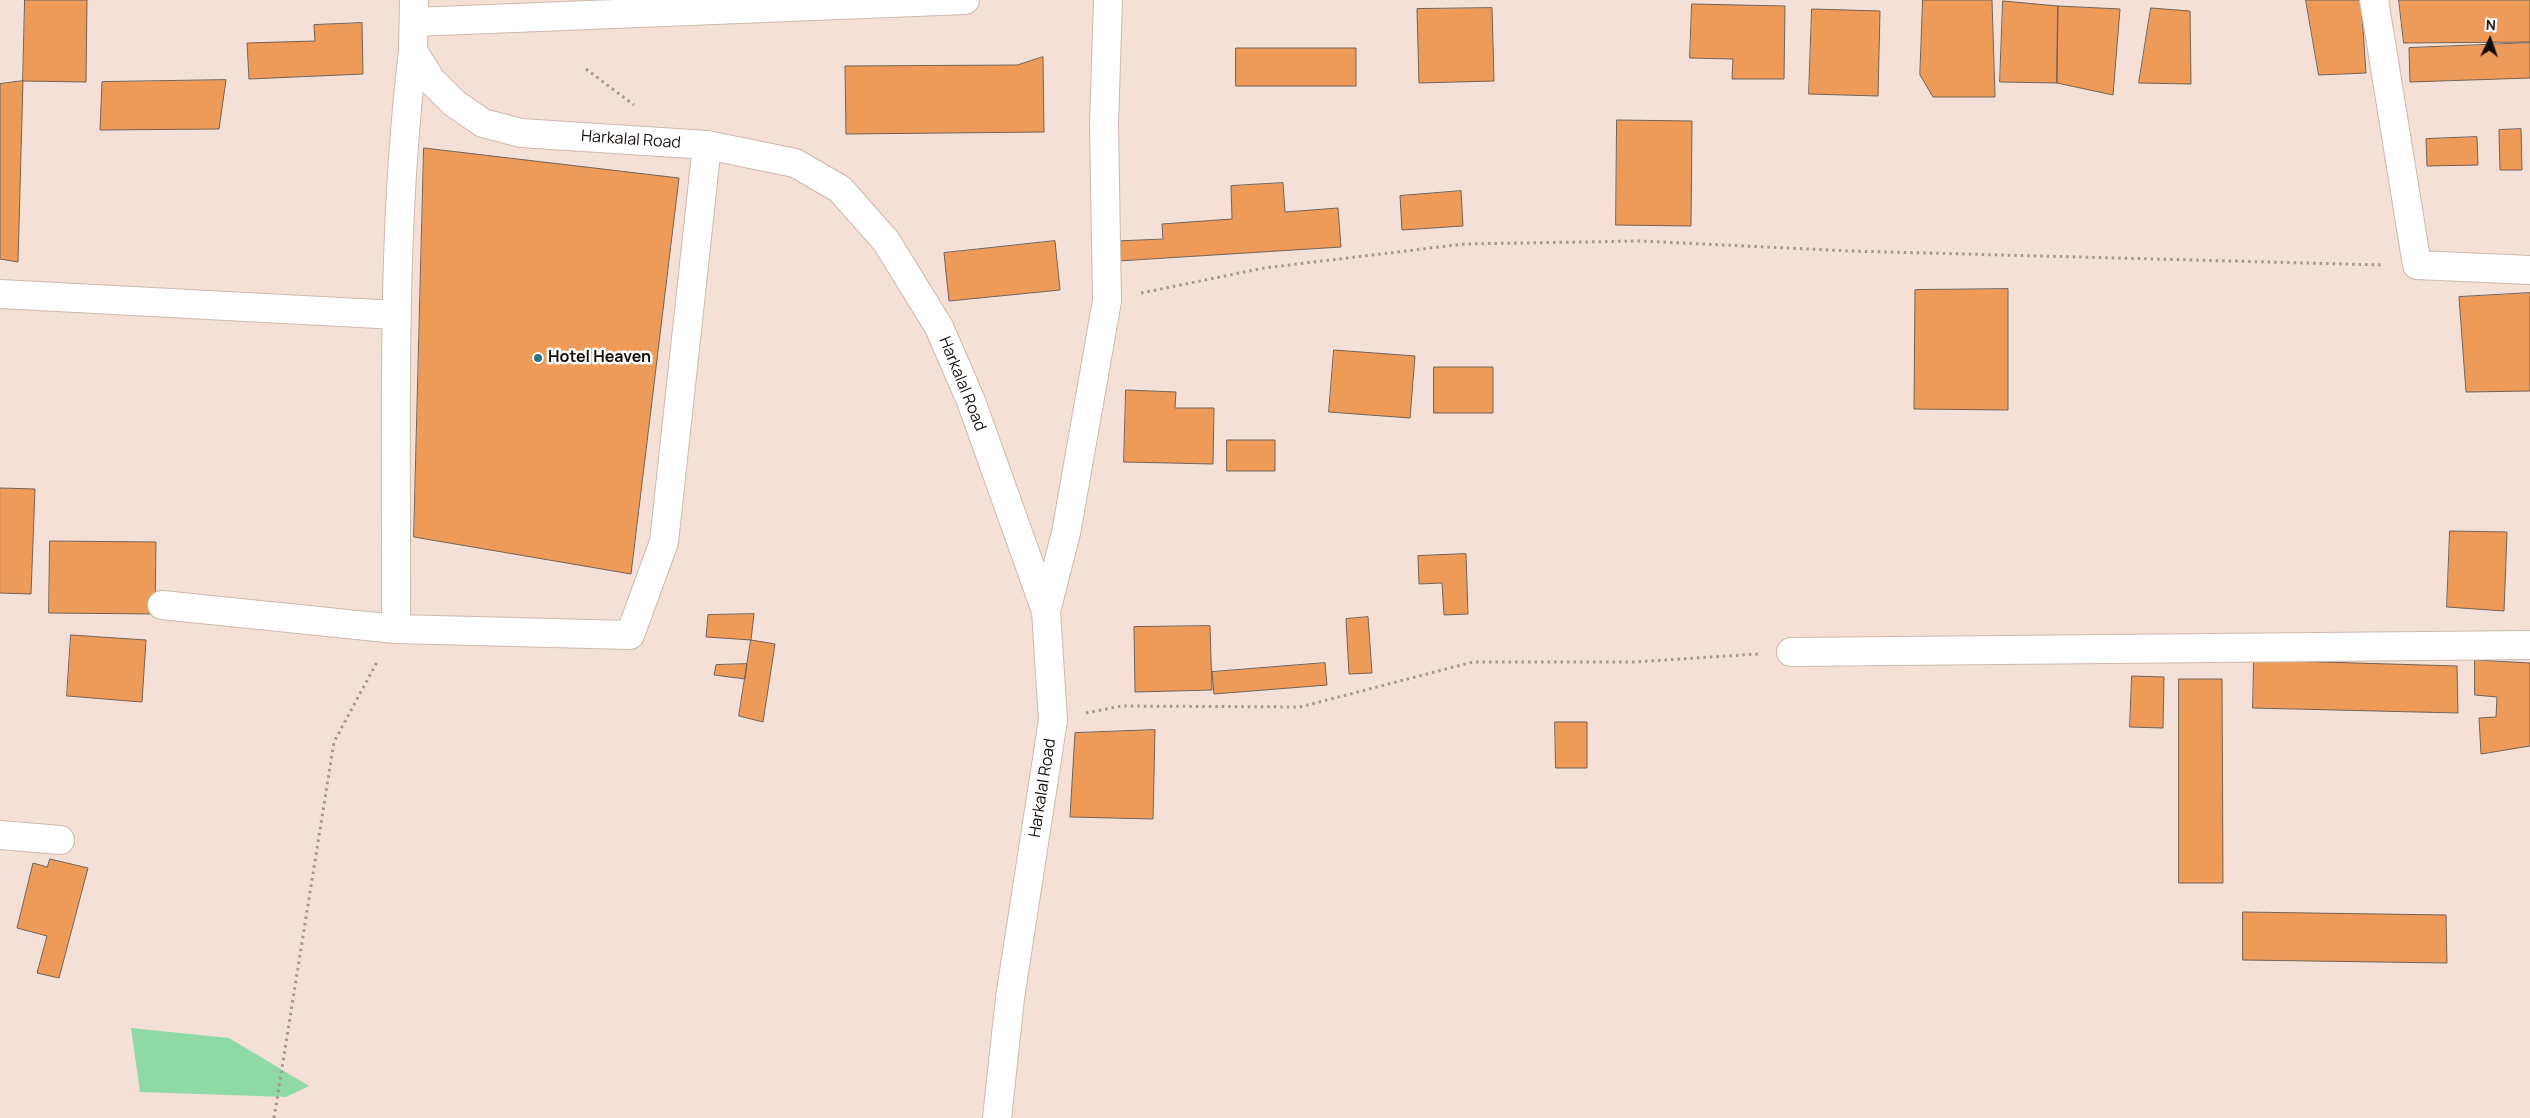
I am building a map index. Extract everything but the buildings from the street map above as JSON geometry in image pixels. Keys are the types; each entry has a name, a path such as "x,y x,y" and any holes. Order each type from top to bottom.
{"street":[{"path":"396,629 397,315 404,129 413,51 414,11 965,0"},
{"path":"1046,610 1066,533 1107,301 1104,124 1108,0"},
{"path":"2374,0 2417,266 2530,270"},
{"name":"Harkalal Road","path":"413,51 431,80 454,103 484,123 521,133 707,145 795,163 840,189 886,241 939,327 971,401 1046,610 1053,720 1010,998 997,1118"},
{"path":"162,605 396,629 630,635 664,542 707,145"},
{"path":"0,294 397,315"},
{"path":"1791,652 2530,645"},
{"path":"0,835 60,840"}],"path":[{"path":"1107,301 1264,268 1464,244 1640,241 1850,251 2417,266"},
{"path":"274,1118 334,742 396,629"},
{"path":"1053,720 1121,706 1300,707 1473,662 1634,662 1791,652"}],"green space":[{"path":"131,1028 229,1038 309,1086 286,1097 140,1092"}],"place":[{"name":"Hotel Heaven","path":"538,358"}]}
